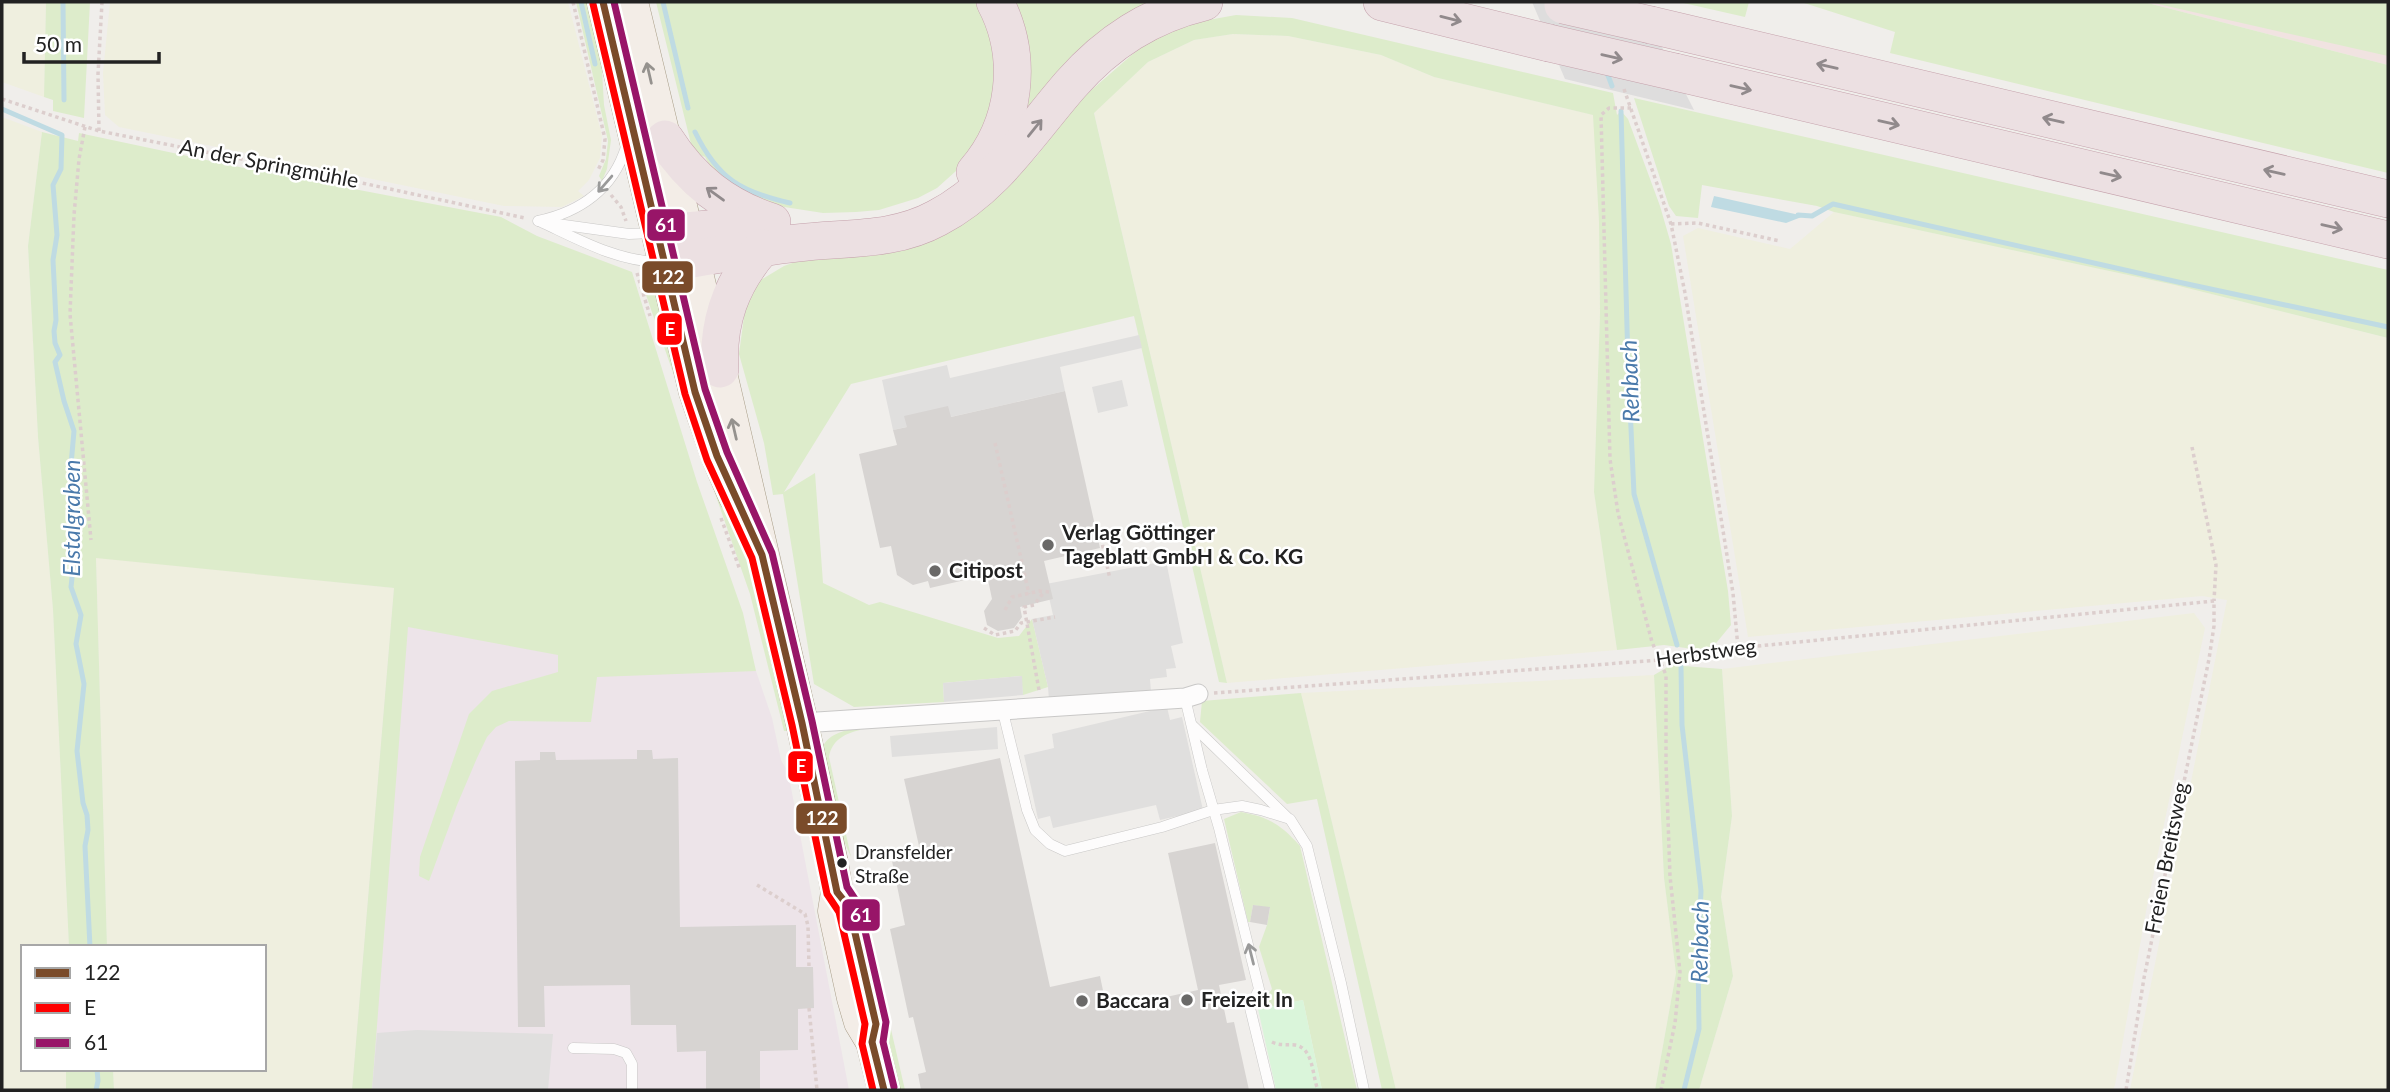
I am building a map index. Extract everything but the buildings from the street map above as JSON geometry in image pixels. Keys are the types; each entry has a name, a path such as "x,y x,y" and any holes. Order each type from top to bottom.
{"highway":[{"path":"675,246 899,220 931,208 964,184 998,138 1010,99 1013,61 1005,23 995,2"},
{"path":"665,139 689,172 704,186 738,209 769,236 823,240 886,236 918,228 957,206 996,174 1073,83 1107,50 1141,25 1160,15 1204,2"},
{"path":"1382,2 2388,240"},
{"path":"1551,2 2388,199"},
{"path":"720,369 720,336 727,304 741,274 769,236"}],"main road":[{"path":"603,2 632,123 720,369 802,723 837,892 834,911 853,998 860,1022 872,1042 884,1090"},
{"path":"632,2 665,139 675,246 695,393 705,424 762,555"}],"street":[{"path":"802,723 1192,696"}],"lane":[{"path":"538,221 574,210 604,187 623,157 632,123"},
{"path":"538,221 645,235 675,246"},
{"path":"538,221 615,255 635,260 675,246"},
{"path":"1192,696 1192,725 1259,989 1250,1008 1270,1090"},
{"path":"1002,708 1027,810 1035,830 1050,844 1065,851 1162,827 1213,810 1242,806 1290,819"},
{"path":"1192,725 1290,819 1307,846 1364,1090"},
{"path":"573,1048 614,1049 626,1053 632,1064 632,1090"}],"path":[{"path":"99,131 98,74 102,2"},
{"path":"573,2 605,139 603,160 595,176"},
{"path":"1626,94 1671,224 1685,293 1733,593 1738,648"},
{"name":"An der Springmühle","path":"2,99 99,131 538,221"},
{"path":"1631,108 1609,108 1601,115 1610,459 1618,513 1652,642 1666,675 1670,876 1680,972 1675,1023 1661,1090"},
{"path":"86,126 79,159 74,215 71,314 91,540"},
{"path":"1671,224 1698,223 1780,241"},
{"path":"639,284 652,321"},
{"path":"995,443 1029,594"},
{"path":"2192,447 2216,565 2214,601"},
{"path":"721,518 743,581"},
{"path":"1101,538 1110,579"},
{"path":"1035,669 1024,607 1034,605 1044,592"},
{"path":"1005,610 1012,597 1049,592"},
{"name":"Herbstweg","path":"1192,696 1661,660 1738,648 2214,601"},
{"name":"Freien Breitsweg","path":"2126,1090 2144,978 2214,626 2214,601"},
{"path":"984,628 995,635 1015,631 1021,623 1055,617"},
{"path":"757,885 805,914 809,967"},
{"path":"809,1008 817,1090"},
{"path":"1269,1040 1283,1046 1303,1048 1308,1054 1318,1090"}],"shaded area":[{"path":"2144,2 2388,2 2388,65"},
{"path":"1139,335 1142,348 1060,367 1065,391 893,430 882,380 947,365 950,378"},
{"path":"1122,380 1128,406 1098,413 1092,387"},
{"path":"1166,561 1183,643 1171,646 1176,668 1166,669 1167,677 1150,679 1151,692 1049,700 1032,619 1053,615 1046,584"},
{"path":"394,588 682,634 756,671 772,718 781,760 788,772 849,1090 352,1090"},
{"path":"1022,676 1023,695 944,702 943,683"},
{"path":"1167,707 1170,720 1182,717 1203,810 1160,820 1156,805 1053,828 1050,816 1038,819 1024,755 1054,748 1052,734"},
{"path":"997,727 998,749 892,757 890,736"},
{"path":"417,1030 553,1034 548,1090 372,1090 377,1033"}],"green space":[{"path":"2,2 46,2 44,97 2,82"},
{"path":"46,2 90,2 84,118 53,111 53,100 44,97"},
{"path":"110,2 568,2 602,136 600,158 589,180 578,191 584,196 562,207 504,206 119,127 105,115 103,73"},
{"path":"576,2 589,2 601,53 604,105 611,140 607,169 602,181 599,176 606,159 608,141"},
{"path":"656,2 981,2 998,57 989,119 956,171 937,188 918,198 879,210 856,212 823,213 765,204 717,179 705,157 693,152"},
{"path":"1005,2 1176,2 1014,121"},
{"path":"1679,2 1749,2 1745,17"},
{"path":"1801,2 2144,2 2388,65 2388,173 1890,53 1895,32"},
{"path":"2149,2 2388,2 2388,56"},
{"path":"1236,15 1292,18 1613,93 1617,115 1621,111 1628,119 1671,244 1728,591 1731,625 1712,648 1693,649 1664,645 1617,650 1594,492 1600,313 1599,222 1593,115 1434,77 1381,55 1288,36 1233,34 1194,40 1148,62 1094,113 1227,683 1219,682 1134,316 851,384 784,492 815,473 823,583 869,605 880,602 998,638 1019,636 1032,619 1048,687 1023,695 1021,676 943,683 944,702 854,707 814,684 783,494 773,495 764,443 739,354 746,302 759,281 784,266 806,258 896,252 929,241 992,199 1036,157 1080,100 1142,46 1186,24"},
{"path":"1233,34 1288,36 1381,55 1434,77 1594,115 1600,313 1594,492 1617,650 1227,683 1094,112 1148,62 1194,40"},
{"path":"1634,98 2388,270 2388,338 2175,285 1834,212 1817,206 1702,185 1698,218 1676,216 1669,206"},
{"path":"2,117 42,132 28,246 38,437 53,610 69,945 21,945 21,1071 66,1071 66,1090 2,1090"},
{"path":"42,132 78,141 79,133 244,168 501,217 537,236 632,272 697,482 743,613 756,671 597,677 591,722 509,721 496,727 487,737 477,758 429,881 419,876 420,857 469,714 492,691 558,672 558,655 408,627 372,1090 352,1090 394,588 96,558 107,945 69,945 53,610 38,437 28,246"},
{"path":"1834,212 2175,285 2388,338 2388,1090 2130,1090 2227,600 2202,596 1748,637 1683,236 1698,228 1790,249"},
{"path":"644,281 653,289 661,307 742,539 787,731 784,731 750,594 646,295"},
{"path":"96,557 394,588 352,1090 114,1090 113,1071 266,1071 266,945 107,945"},
{"path":"2194,613 2205,628 2147,906 2113,1090 1699,1090 1733,976 1721,897 1732,816 1722,669"},
{"path":"1671,665 1722,669 1732,816 1721,897 1733,976 1699,1090 1655,1090 1676,973 1664,878 1654,675"},
{"path":"1654,675 1664,878 1676,973 1655,1090 1396,1090 1301,693"},
{"path":"1301,693 1396,1090 1382,1090 1317,799 1287,804 1200,722 1202,701"},
{"path":"860,728 836,742 829,757 851,857 836,823 821,751 831,737"},
{"path":"1241,812 1274,823 1300,846 1357,1090 1322,1090 1303,1000 1266,1008 1264,1000 1272,989 1259,947 1270,908 1253,905 1248,922 1224,819"},
{"path":"877,997 884,999 905,1090 898,1090"},
{"path":"1303,1000 1322,1090 1276,1090 1258,1009"},
{"path":"66,1071 113,1071 114,1090 66,1090"}],"water":[{"path":"1714,196 1804,216 1786,223 1711,207"}],"pier":[{"path":"1532,2 1639,2 1694,110 1565,79"}],"waterway":[{"name":"Elstalgraben","path":"63,2 64,100"},
{"path":"581,2 595,64"},
{"path":"663,2 688,108"},
{"name":"Rehbach","path":"1606,70 1612,86"},
{"name":"Elstalgraben","path":"2,109 62,135 61,169 53,185 57,235 53,260 56,320 54,331 60,355 55,362 74,431 71,465 74,506 72,534 75,551 71,587 81,615 76,644 84,684 77,751 88,830 85,846 90,945"},
{"name":"Rehbach","path":"1621,111 1634,494 1677,645"},
{"path":"695,132 713,161 733,181 758,194 790,203"},
{"path":"1798,215 1812,216 1833,204 2388,327"},
{"name":"Rehbach","path":"1681,667 1682,725 1701,891 1699,1029 1684,1090"},
{"name":"Elstalgraben","path":"96,1090 97,1071"}],"transit line":[{"name":"122","path":"603,2 695,392 717,456 762,555 802,723 837,892 849,907 876,1024 872,1042 884,1090"},
{"name":"61","path":"614,2 705,389 727,452 772,553 812,721 847,887 859,905 886,1022 883,1042 894,1087"},
{"name":"E","path":"593,4 685,394 707,460 752,558 792,725 827,894 839,912 865,1024 862,1044 873,1090"}],"place":[{"name":"Verlag Göttinger Tageblatt GmbH & Co. KG","path":"1048,545"},
{"name":"Citipost","path":"935,571"},
{"name":"Dransfelder Straße","path":"842,863"},
{"name":"Freizeit In","path":"1187,1000"},
{"name":"Baccara","path":"1082,1001"}]}
